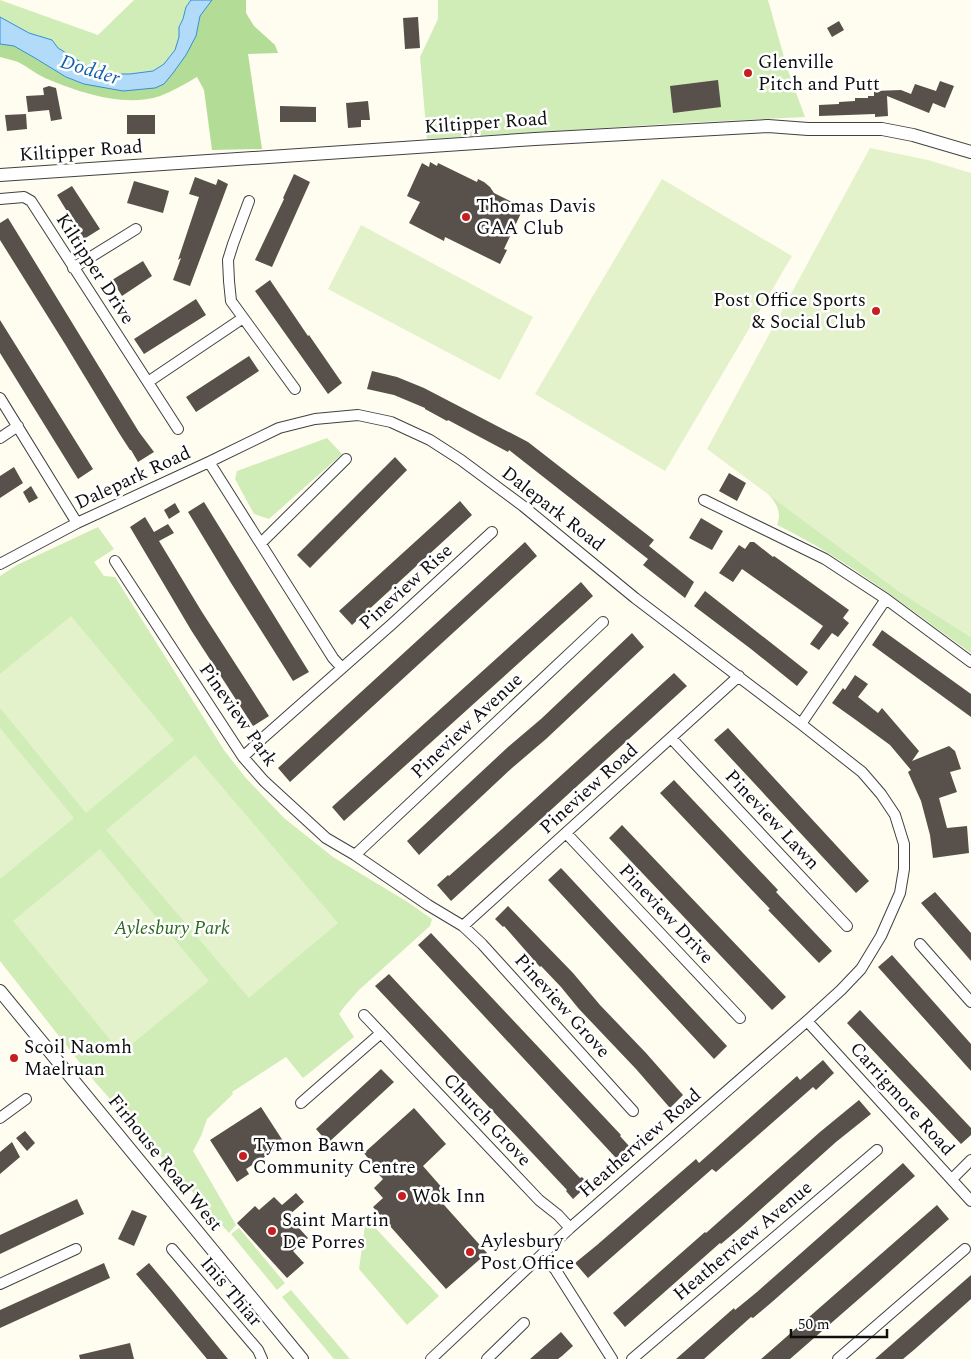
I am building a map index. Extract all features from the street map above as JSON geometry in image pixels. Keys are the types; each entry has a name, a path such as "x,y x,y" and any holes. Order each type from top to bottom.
{"street":[{"name":"Kiltipper Road","path":"0,175 476,143 768,126 882,128 971,152"},
{"name":"Kiltipper Drive","path":"0,199 24,197 31,201 178,429"},
{"path":"250,201 228,260 232,301 294,389"},
{"path":"73,268 136,229"},
{"path":"148,382 243,318"},
{"path":"0,398 76,523"},
{"name":"Dalepark Road","path":"0,564 76,523 279,428 335,416 358,416 391,422 430,440 461,460 523,506 635,598 862,772 881,794 895,815 904,844 904,869 900,893 881,936 871,953"},
{"path":"0,438 18,426"},
{"path":"261,543 346,459"},
{"path":"209,462 333,658 342,668"},
{"path":"704,500 825,559 886,599 971,662"},
{"name":"Pineview Rise","path":"243,757 492,532"},
{"name":"Pineview Park","path":"115,561 243,757 264,781 326,838 463,926"},
{"path":"801,724 886,599"},
{"name":"Pineview Avenue","path":"355,855 602,622"},
{"name":"Pineview Road","path":"463,926 739,676"},
{"name":"Pineview Lawn","path":"671,738 847,926"},
{"name":"Pineview Drive","path":"566,833 740,1018"},
{"name":"Pineview Grove","path":"463,926 482,944 633,1111"},
{"path":"920,944 971,1002"},
{"name":"Heatherview Road","path":"431,1359 570,1228 841,990 861,969 871,953"},
{"name":"Firhouse Road West","path":"0,991 302,1359"},
{"name":"Church Grove","path":"364,1015 539,1200 558,1215 570,1228"},
{"name":"Carrigmore Road","path":"807,1021 971,1201"},
{"path":"301,1103 381,1033"},
{"path":"0,1118 26,1099"},
{"name":"Heatherview Avenue","path":"632,1359 877,1150"},
{"path":"952,1179 971,1160"},
{"path":"0,1284 76,1249"},
{"name":"Inis Thiar","path":"172,1249 258,1350 262,1359"},
{"path":"838,1359 965,1249"},
{"path":"541,1256 555,1269 612,1359"},
{"path":"487,1359 524,1323"}],"green space":[{"path":"0,0 98,35 134,0 191,0 186,7 179,26 179,37 175,50 164,64 153,71 114,74 89,67 58,48 52,40 29,33 0,17"},
{"path":"212,0 246,0 246,13 254,26 275,45 278,53 248,54 262,149 212,150 204,90 197,77 160,96 146,99 116,99 86,93 58,83 18,62 0,57 0,44 14,46 66,77 84,84 155,88 196,36 200,16"},
{"name":"Glenville Pitch and Putt","path":"438,0 768,0 787,68 805,117 427,139 420,57 438,19"},
{"name":"Post Office Sports & Social Club","path":"870,148 928,160 971,173 971,637 900,592 707,449"},
{"path":"662,179 792,256 665,471 535,394"},
{"path":"361,225 533,317 500,380 328,289"},
{"path":"327,438 342,454 269,519 254,514 235,479 237,471"},
{"path":"768,494 900,592 971,637 971,653 853,569 803,538 777,525 778,508"},
{"name":"Aylesbury Park","path":"98,527 114,549 94,562 104,576 115,577 224,750 245,777 284,818 333,857 432,919 430,926 359,990 339,1014 354,1037 303,1078 286,1057 232,1092 233,1094 207,1119 193,1151 236,1225 229,1233 95,1082 0,961 0,576 17,565"},
{"path":"71,616 174,740 86,813 0,708 0,674"},
{"path":"0,728 74,818 0,879"},
{"path":"195,755 338,923 249,998 106,830"},
{"path":"100,849 209,981 121,1053 13,921"},
{"path":"366,1218 439,1296 407,1325 359,1269"},
{"path":"239,1228 285,1283 277,1290 231,1234"},
{"path":"291,1290 350,1359 334,1359 282,1297"}],"water":[{"name":"Dodder","path":"191,0 212,0 200,16 196,36 186,55 164,84 155,88 123,91 84,84 66,77 14,46 0,44 0,17 29,33 52,40 58,48 89,67 114,74 153,71 164,64 175,50 179,37 179,27 186,7"}],"building":[{"path":"418,17 420,48 405,49 403,18"},
{"path":"839,21 844,30 832,37 827,28"},
{"path":"718,80 721,107 673,113 670,86"},
{"path":"940,81 954,86 945,108 933,103 929,113 887,96 888,116 875,117 875,114 819,116 819,105 855,101 855,98 868,98 868,96 874,96 874,91 901,90 911,94 915,84 936,91"},
{"path":"49,86 56,88 62,119 51,121 49,110 28,112 26,96 44,95 43,88"},
{"path":"368,101 370,120 361,120 361,127 348,128 346,103"},
{"path":"280,106 316,107 316,122 280,122"},
{"path":"26,114 27,129 7,131 5,115"},
{"path":"127,115 155,115 155,134 127,134"},
{"name":"Thomas Davis GAA Club","path":"430,162 437,166 438,163 477,182 478,179 484,182 494,193 514,203 512,207 522,211 504,249 507,250 500,264 445,237 444,241 409,223 420,202 407,196 422,163 429,167"},
{"path":"294,174 310,182 272,267 255,260"},
{"path":"195,177 216,185 218,179 228,184 190,286 173,280 199,197 189,194"},
{"path":"134,181 169,191 163,213 127,203"},
{"path":"72,186 100,229 84,239 57,195"},
{"path":"8,218 139,432 154,452 138,462 0,240 0,223"},
{"path":"143,261 152,276 122,296 112,280"},
{"path":"270,280 342,383 328,394 255,291"},
{"path":"196,299 206,315 144,354 134,339"},
{"path":"0,320 93,469 78,479 0,353"},
{"path":"249,356 259,371 196,412 186,397"},
{"path":"372,371 397,377 424,388 528,442 654,540 649,546 694,582 685,598 643,565 648,559 509,450 508,452 425,408 394,395 367,389"},
{"path":"395,457 407,470 310,568 297,555"},
{"path":"14,467 23,483 0,498 0,476"},
{"path":"729,473 746,483 737,501 719,491"},
{"path":"31,486 38,498 29,503 23,492"},
{"path":"460,501 472,515 352,625 339,611"},
{"path":"204,502 309,672 293,681 188,512"},
{"path":"175,503 180,512 169,519 164,510"},
{"path":"145,517 154,532 168,524 174,533 159,541 269,716 253,726 191,630 130,527"},
{"path":"701,518 723,531 712,550 689,538"},
{"path":"525,542 537,556 290,782 278,768"},
{"path":"750,542 754,542 849,610 843,618 849,623 838,637 832,633 819,650 810,644 823,626 742,569 733,582 719,573 739,545 745,549"},
{"path":"581,582 593,596 344,821 332,807"},
{"path":"705,591 808,672 797,686 694,606"},
{"path":"882,630 971,694 971,717 872,645"},
{"path":"632,633 644,647 419,855 407,841"},
{"path":"674,673 687,686 451,901 437,885 502,829"},
{"path":"855,675 868,684 858,697 878,713 882,708 919,751 912,761 949,746 955,751 961,769 950,772 957,792 939,798 947,828 967,826 969,853 933,858 930,835 921,801 908,772 911,770 890,745 832,703 843,688 845,690"},
{"path":"728,728 869,881 856,893 714,740"},
{"path":"674,780 778,890 776,892 832,951 819,963 660,793"},
{"path":"622,825 786,997 772,1010 609,838"},
{"path":"561,868 727,1046 714,1059 548,880"},
{"path":"935,892 971,933 971,961 921,903"},
{"path":"508,906 573,973 683,1095 670,1108 561,987 540,967 504,926 495,919"},
{"path":"431,933 621,1135 629,1146 616,1158 418,945"},
{"path":"892,955 971,1044 971,1071 878,967"},
{"path":"389,974 580,1178 582,1177 589,1184 573,1199 567,1190 375,986"},
{"path":"860,1010 971,1128 971,1135 961,1144 847,1023"},
{"path":"823,1060 834,1073 816,1090 813,1087 716,1172 712,1169 588,1278 575,1263 696,1159 699,1163 797,1076 800,1080"},
{"path":"381,1069 394,1082 328,1143 316,1129"},
{"path":"859,1100 871,1114 836,1142 625,1327 613,1313"},
{"name":"Tymon Bawn Community Centre","path":"261,1107 285,1144 246,1169 249,1174 237,1182 210,1140"},
{"path":"414,1108 446,1144 423,1166 444,1190 437,1197 487,1253 446,1289 373,1207 383,1198 374,1188 383,1179 368,1163 370,1161 364,1153"},
{"path":"25,1131 35,1143 27,1151 16,1138"},
{"path":"12,1142 20,1157 0,1174 0,1152"},
{"path":"903,1163 915,1176 772,1302 753,1318 751,1317 704,1359 676,1359 734,1308 735,1310 757,1292"},
{"name":"Saint Martin De Porres","path":"296,1193 304,1202 288,1216 308,1238 293,1251 304,1263 287,1278 237,1223 255,1206 259,1210 274,1197 282,1205"},
{"path":"77,1199 84,1214 0,1254 0,1235"},
{"path":"937,1205 949,1219 876,1284 790,1359 761,1359"},
{"path":"132,1210 147,1216 134,1246 118,1239"},
{"path":"104,1263 110,1278 0,1328 0,1310"},
{"path":"149,1263 228,1359 207,1359 136,1274"},
{"path":"971,1275 971,1299 915,1349 903,1359 875,1359"},
{"path":"561,1332 573,1346 562,1356 558,1359 530,1359"},
{"path":"130,1343 134,1359 80,1359 79,1355"}],"place":[{"name":"Glenville Pitch and Putt","path":"748,73"},
{"name":"Thomas Davis GAA Club","path":"466,217"},
{"name":"Post Office Sports & Social Club","path":"876,311"},
{"name":"Scoil Naomh Maelruan","path":"14,1058"},
{"name":"Tymon Bawn Community Centre","path":"243,1156"},
{"name":"Wok Inn","path":"402,1196"},
{"name":"Saint Martin De Porres","path":"272,1231"},
{"name":"Aylesbury Post Office","path":"470,1252"}]}
